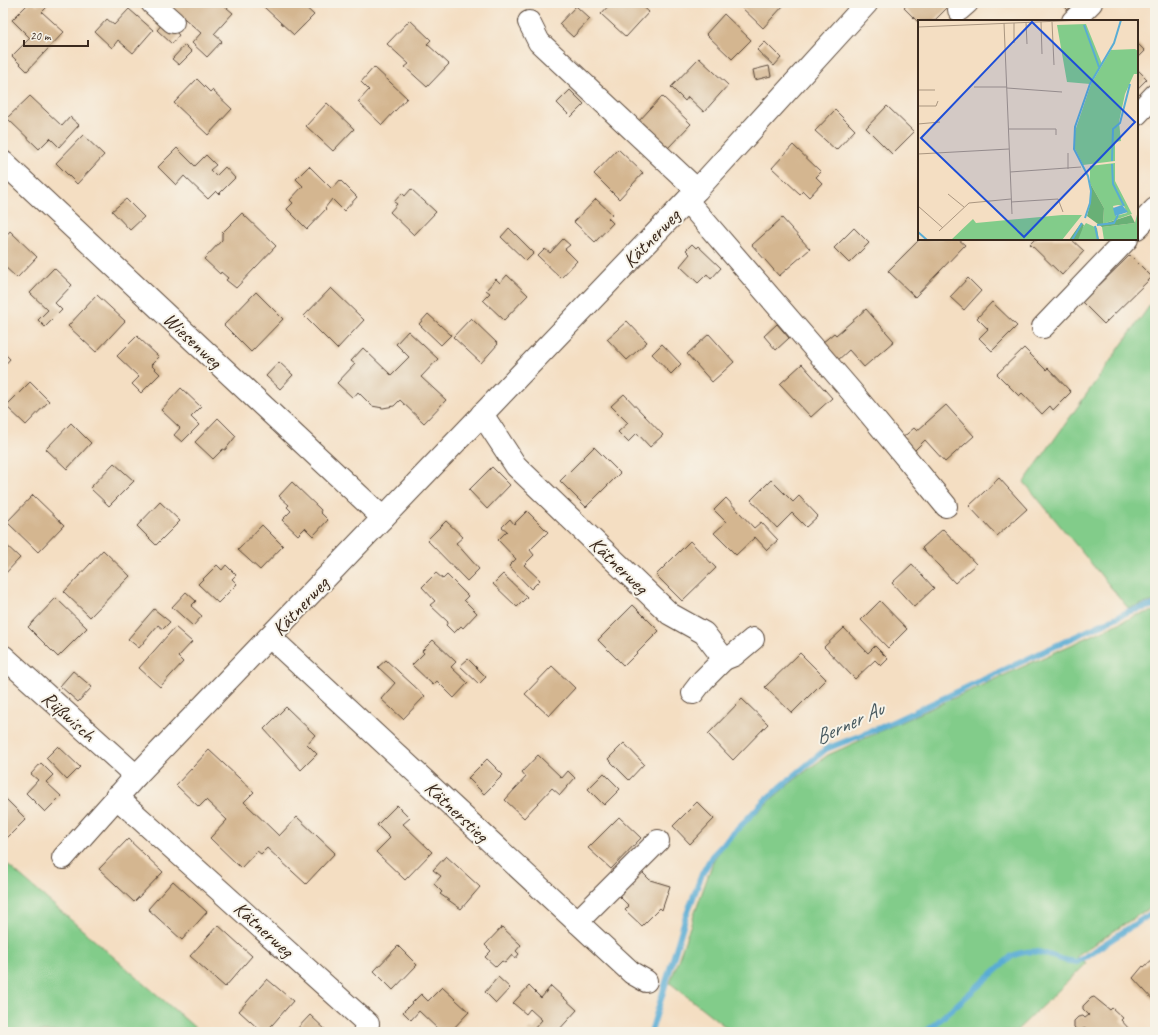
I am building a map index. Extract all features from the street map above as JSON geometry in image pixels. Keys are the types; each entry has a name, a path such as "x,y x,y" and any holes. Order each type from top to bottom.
{"street":[{"path":"152,3 173,22"},
{"name":"Kätnerweg","path":"63,858 116,797 692,196 867,3"},
{"path":"1074,20 1091,3"},
{"path":"529,22 539,42 692,196"},
{"path":"1138,113 1155,95"},
{"name":"Wiesenweg","path":"3,162 383,518"},
{"name":"Kätnerweg","path":"692,196 946,506"},
{"path":"1138,227 1155,209"},
{"path":"1043,327 1126,240"},
{"name":"Kätnerweg","path":"482,414 516,466 670,614 704,633 724,659"},
{"name":"Kätnerstieg","path":"270,637 632,973 646,981"},
{"path":"693,693 702,680 724,659 734,654 753,639"},
{"name":"Rüßwisch","path":"3,656 136,776"},
{"name":"Kätnerweg","path":"116,797 368,1024 364,1032"},
{"path":"577,922 658,841"}],"green space":[{"path":"1155,298 1155,601 1128,608 1024,482"},
{"path":"1155,611 1155,904 1076,956 1086,964 1015,1032 732,1032 670,983 714,859 739,830 782,790 828,755 1137,615"},
{"path":"3,861 200,1032 3,1032"}],"building":[{"path":"29,3 33,3 37,6 42,3 47,7 42,12 64,32 27,71 12,56 30,38 12,20"},
{"path":"221,3 233,13 214,34 222,41 207,57 192,43 201,33 168,4"},
{"path":"268,3 301,3 314,15 294,35 264,7"},
{"path":"611,3 639,3 649,12 626,37 601,14"},
{"path":"737,3 782,3 784,5 763,28"},
{"path":"909,3 963,3 954,12 948,7 935,20 918,20 918,22 904,8"},
{"path":"1061,3 1082,3 1072,14"},
{"path":"576,6 590,19 573,37 559,24"},
{"path":"129,9 153,30 133,53 118,40 112,48 95,32 107,19 114,25"},
{"path":"724,14 751,40 732,59 706,34"},
{"path":"410,20 431,40 427,44 449,64 427,87 405,67 409,64 387,44"},
{"path":"164,22 179,35 172,44 157,30"},
{"path":"765,42 781,58 774,66 757,50"},
{"path":"1138,44 1145,51 1138,58"},
{"path":"185,45 192,52 179,65 172,59"},
{"path":"699,58 728,85 704,112 688,97 685,101 671,87"},
{"path":"769,66 771,76 755,80 753,70"},
{"path":"374,67 407,98 382,125 358,102 369,90 361,82"},
{"path":"1138,70 1147,79 1138,88"},
{"path":"197,79 210,92 212,90 232,109 208,135 174,103"},
{"path":"570,90 584,104 571,117 557,103"},
{"path":"30,96 62,126 70,117 79,125 59,147 50,138 39,149 7,118"},
{"path":"662,96 691,124 667,149 638,122"},
{"path":"327,103 354,129 333,151 306,126"},
{"path":"887,106 914,132 892,154 866,128"},
{"path":"835,110 855,130 836,150 815,131"},
{"path":"83,135 104,155 77,184 56,163"},
{"path":"793,145 821,172 816,177 822,183 809,197 803,191 800,194 772,168"},
{"path":"177,148 195,166 206,155 216,165 210,170 216,176 225,167 235,178 219,194 216,191 208,199 184,176 176,185 158,167"},
{"path":"618,149 643,173 619,199 594,174"},
{"path":"309,166 332,189 340,180 357,197 344,211 332,199 325,208 326,209 307,229 287,209 293,203 290,200 303,186 296,179"},
{"path":"411,189 436,212 414,235 390,212 397,204 394,202 402,193 405,196"},
{"path":"126,199 144,217 130,230 112,211"},
{"path":"596,199 612,214 608,218 613,223 595,242 574,222"},
{"path":"242,213 276,246 236,288 226,280 228,278 221,272 220,274 204,259 222,240 222,233"},
{"path":"782,218 810,249 779,276 752,245"},
{"path":"509,228 534,253 526,261 501,237"},
{"path":"854,228 869,243 849,263 834,248"},
{"path":"10,231 37,257 17,278 3,265 3,239"},
{"path":"563,239 570,245 565,249 577,261 561,278 538,256 545,249 550,253"},
{"path":"919,240 959,240 965,245 915,297 888,271"},
{"path":"1034,240 1072,240 1084,251 1062,275 1030,244"},
{"path":"692,244 696,248 698,246 721,268 711,279 707,274 698,283 680,266 690,254 686,250"},
{"path":"1130,255 1152,277 1104,324 1082,302"},
{"path":"54,268 72,285 55,303 62,310 45,327 38,320 48,310 30,293"},
{"path":"507,275 528,295 504,320 483,300 490,293 486,290 496,279 500,283"},
{"path":"968,278 981,291 964,310 950,297"},
{"path":"331,288 364,320 337,349 304,316"},
{"path":"256,292 283,319 251,352 224,325"},
{"path":"97,295 125,321 96,352 68,326"},
{"path":"992,302 1017,326 992,351 979,338 988,329 977,318"},
{"path":"866,309 894,341 864,367 849,350 837,361 822,343 834,333 836,335"},
{"path":"428,314 451,335 441,345 419,324"},
{"path":"471,318 498,344 481,363 453,337"},
{"path":"627,321 647,342 627,360 607,339"},
{"path":"777,324 789,338 776,350 764,336"},
{"path":"408,331 438,359 421,377 446,400 424,423 400,400 394,406 383,408 372,406 358,392 353,398 337,383 355,364 351,361 363,348 391,375 409,357 396,344"},
{"path":"709,334 734,362 712,382 687,354"},
{"path":"137,336 159,357 151,365 160,374 141,393 132,384 139,377 117,356"},
{"path":"662,344 681,364 671,374 652,354"},
{"path":"1024,348 1046,370 1048,368 1071,392 1053,410 1050,406 1042,414 1022,393 1019,396 997,374"},
{"path":"3,352 10,359 3,367"},
{"path":"279,362 293,375 280,389 266,376"},
{"path":"802,364 832,398 811,417 780,384"},
{"path":"30,382 49,401 26,425 6,406"},
{"path":"181,388 201,407 191,417 199,425 182,442 174,435 180,428 161,410"},
{"path":"624,394 663,435 650,447 637,433 628,442 618,432 628,423 611,406"},
{"path":"946,405 974,436 945,462 925,440 913,452 901,439 914,428 917,431"},
{"path":"218,418 236,436 225,450 223,449 213,459 195,442"},
{"path":"71,423 91,443 67,469 46,449"},
{"path":"594,447 620,473 586,507 560,481"},
{"path":"114,463 134,481 109,506 90,488"},
{"path":"492,467 510,485 487,509 469,490"},
{"path":"999,478 1027,509 997,536 969,506"},
{"path":"771,480 793,502 799,496 818,516 806,527 792,513 777,528 751,500"},
{"path":"292,482 321,510 320,512 328,520 313,536 305,528 298,535 282,520 291,511 287,507 289,505 279,496"},
{"path":"33,495 64,525 38,552 7,522"},
{"path":"726,498 754,528 761,522 778,540 767,550 755,537 736,555 714,533 726,522 714,510"},
{"path":"160,502 180,521 156,545 137,526"},
{"path":"527,511 548,532 530,550 534,555 524,565 540,580 531,589 509,566 516,559 498,540 507,531 502,527 510,519 514,524"},
{"path":"446,521 463,537 456,543 479,569 467,581 427,540"},
{"path":"262,525 283,546 260,570 238,550"},
{"path":"943,529 976,564 955,583 922,548"},
{"path":"690,541 716,568 682,601 656,575"},
{"path":"3,542 20,558 3,576"},
{"path":"103,550 130,576 90,617 64,592"},
{"path":"912,564 934,588 914,607 892,583"},
{"path":"217,565 222,570 226,565 236,575 232,579 237,584 218,603 198,584"},
{"path":"436,573 443,579 447,575 468,596 464,600 477,613 463,628 461,626 454,633 446,625 448,622 430,605 435,601 422,587"},
{"path":"503,574 527,597 517,607 493,584"},
{"path":"186,592 196,601 191,606 202,616 193,626 172,607"},
{"path":"56,598 87,628 58,657 28,627"},
{"path":"880,601 907,629 888,648 861,620"},
{"path":"633,605 659,631 624,666 598,640"},
{"path":"154,609 170,622 163,629 158,625 139,648 128,639"},
{"path":"175,627 192,642 178,657 183,662 160,687 139,668"},
{"path":"844,628 868,653 875,646 888,659 881,666 875,660 855,679 824,647"},
{"path":"433,640 456,662 451,667 468,683 454,698 437,681 433,685 412,665 424,653 422,651"},
{"path":"800,653 826,679 792,713 765,687"},
{"path":"468,659 486,677 479,684 460,666"},
{"path":"386,660 425,696 403,719 381,699 395,683 378,667"},
{"path":"552,666 575,688 549,716 525,694"},
{"path":"73,671 92,687 78,702 60,686"},
{"path":"742,699 768,724 733,760 708,734"},
{"path":"286,707 315,735 307,744 317,754 301,770 264,729"},
{"path":"624,743 644,764 629,780 608,759"},
{"path":"58,746 80,767 67,780 46,758"},
{"path":"209,750 254,792 244,802 279,836 297,817 335,853 306,884 267,848 261,854 257,851 241,868 210,838 227,820 206,800 199,807 176,785"},
{"path":"538,755 562,778 568,771 575,778 560,795 552,788 524,818 505,800 526,777 522,772"},
{"path":"487,759 503,775 484,794 468,778"},
{"path":"41,763 53,775 46,782 61,796 45,812 26,793 38,780 31,774"},
{"path":"604,773 620,789 604,805 588,789"},
{"path":"3,796 26,819 3,842"},
{"path":"697,802 714,819 690,844 673,826"},
{"path":"397,805 410,818 403,824 432,852 405,880 376,852 390,838 377,825"},
{"path":"619,817 641,838 611,869 588,848"},
{"path":"128,839 163,872 134,902 99,869"},
{"path":"446,856 480,887 461,909 440,894 442,892 434,884 441,876 433,870"},
{"path":"640,870 650,880 670,886 662,910 660,908 642,926 625,910 629,906 617,894"},
{"path":"173,881 207,912 182,940 148,909"},
{"path":"218,925 252,956 225,987 190,956"},
{"path":"502,927 521,945 516,951 519,954 515,959 512,955 505,963 502,961 496,967 485,957 491,951 485,945"},
{"path":"398,946 417,965 393,990 374,971"},
{"path":"1155,957 1155,1002 1133,978 1143,966 1144,967"},
{"path":"498,977 510,988 496,1003 485,992"},
{"path":"267,979 293,1001 266,1032 262,1032 239,1011"},
{"path":"529,986 541,998 551,986 577,1010 557,1032 527,1032 531,1028 533,1030 542,1020 530,1009 526,1014 513,1003"},
{"path":"442,987 469,1012 450,1032 441,1032 419,1011 411,1020 403,1012 421,994 428,1001"},
{"path":"1094,997 1110,1010 1112,1008 1123,1018 1121,1020 1130,1030 1127,1032 1090,1032 1086,1028 1078,1031 1074,1027 1074,1021 1078,1017 1083,1016 1085,1018 1089,1015 1083,1009 1083,1006"},
{"path":"310,1015 328,1032 294,1032"}],"waterway":[{"name":"Berner Au","path":"651,1032 685,919 702,874 712,856 764,801 826,749 882,727 1130,611 1155,605"},
{"path":"926,1032 1012,956 1023,953 1039,952 1059,959 1077,962 1155,911"}]}
